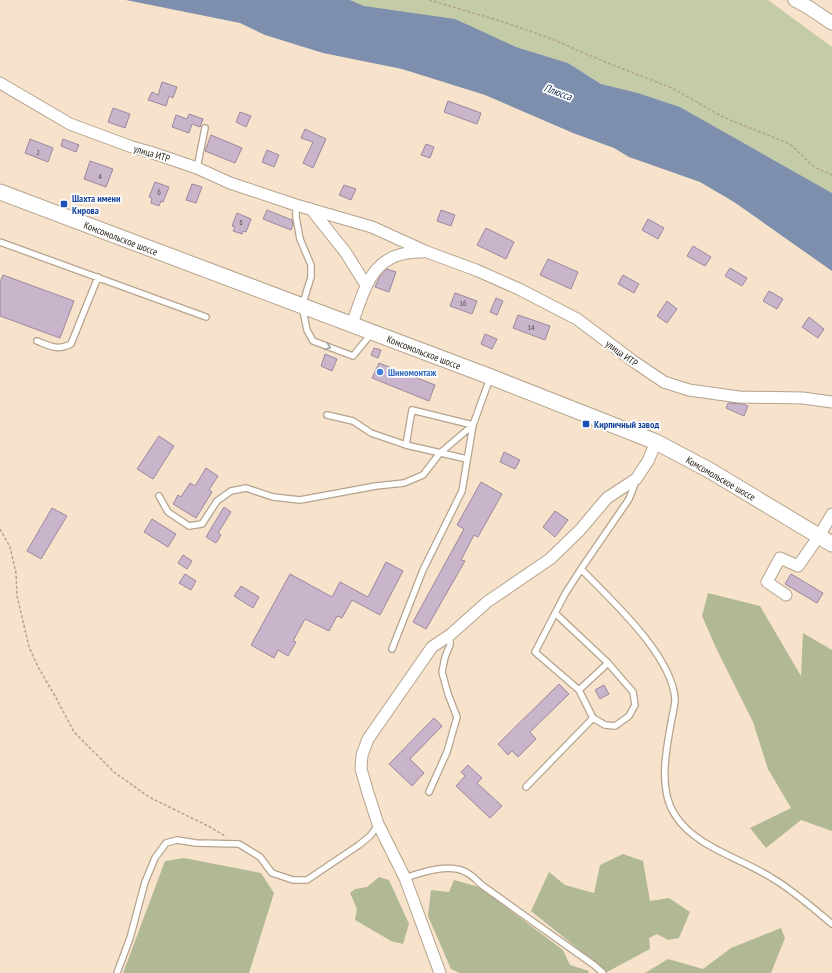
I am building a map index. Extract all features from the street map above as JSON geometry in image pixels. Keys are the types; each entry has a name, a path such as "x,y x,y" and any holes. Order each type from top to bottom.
{"main road":[{"name":"Комсомольское шоссе","path":"0,192 352,324 656,442 709,470 832,544"}],"street":[{"path":"795,0 832,23"},
{"name":"улица ИТР","path":"0,83 70,124 132,147 197,168 230,183 296,205 372,227 427,252 476,270 577,319 664,382 690,390 739,397 803,398 832,402"},
{"path":"311,209 346,253 366,286"},
{"name":"улица ИТР","path":"352,324 366,286 381,264 394,256 410,252 427,252"},
{"path":"440,973 405,878 378,824 361,770 362,755 368,739 432,647 450,635 488,602 550,559 580,530 608,498 636,479 648,462 656,442"},
{"path":"786,594 767,582 780,558 798,566 832,514"}],"lane":[{"path":"197,168 205,128"},
{"path":"296,205 296,217 300,239 311,265 311,277 302,306 307,330 313,341 353,356 372,332"},
{"path":"0,242 206,317"},
{"path":"37,341 57,348 64,348 71,344 98,277"},
{"path":"392,649 423,570 462,491 473,425 491,377"},
{"path":"406,445 412,410 473,425"},
{"path":"327,415 353,421 371,433 406,445 467,459"},
{"path":"159,496 168,512 189,526 202,524 216,501 231,491 246,488 273,497 300,500 376,486 404,483 423,475 440,452 473,425"},
{"path":"555,613 608,663 633,692 635,705 629,716 615,726 605,725 593,718 579,690 535,652 555,613 581,569 629,499 636,479"},
{"path":"581,569 636,625 661,662 671,682 675,700 666,748 664,774 667,795 674,813 684,827 706,844 772,878 803,900 832,924"},
{"path":"429,792 447,752 457,717 448,694 442,672 445,657 450,645 450,635"},
{"path":"579,690 608,663"},
{"path":"526,787 593,718"},
{"path":"117,973 130,938 145,882 155,858 166,843 177,840 196,843 239,844 260,857 272,873 293,880 306,880 359,845 370,836 378,824"},
{"path":"405,878 422,872 444,868 460,869 469,873 483,886 603,973"}],"path":[{"path":"429,0 497,20 547,37 602,61 672,88 723,116 790,144 814,167 832,175"},
{"path":"0,529 10,548 16,573 17,596 29,647 38,667 74,732 114,772 149,797 210,827 239,844"}],"green space":[{"path":"350,0 768,0 832,47 832,193 680,107 638,93 601,84 568,63 516,47 364,6"},
{"path":"708,593 760,606 801,676 803,633 832,650 832,831 801,820 766,848 750,828 791,808 768,769 753,722 717,650 702,616"},
{"path":"623,854 643,861 650,901 669,898 690,912 679,938 668,940 657,934 649,938 650,949 607,972 531,911 549,872 565,885 594,893 600,865"},
{"path":"184,858 261,873 274,893 249,973 123,973 165,861"},
{"path":"379,877 389,880 409,924 403,944 391,941 355,920 357,909 350,893 355,889 367,887"},
{"path":"454,880 479,887 563,950 570,965 589,971 588,973 460,973 451,969 428,916 431,890 449,892"},
{"path":"781,928 785,938 771,973 645,973 668,959 703,969 731,948"}],"water":[{"name":"Плюсса","path":"126,0 350,0 364,6 455,19 516,47 568,63 601,84 638,93 680,107 832,193 832,271 734,202 700,182 629,157 614,148 573,133 485,95 402,69 323,53 265,35 240,23"}],"building":[{"path":"162,82 177,87 173,98 169,96 166,106 148,100 152,92 158,95"},
{"path":"448,101 481,113 477,124 444,112"},
{"path":"113,108 130,114 125,128 108,122"},
{"path":"240,112 251,116 246,127 236,122"},
{"path":"189,114 203,119 200,127 192,124 189,133 172,127 176,115 187,119"},
{"path":"305,129 326,139 313,168 303,163 313,142 301,138"},
{"path":"211,135 242,148 235,163 205,151"},
{"path":"30,139 53,148 48,162 25,153"},
{"path":"63,139 79,145 76,152 61,146"},
{"path":"426,144 434,147 430,158 421,155"},
{"path":"267,150 279,155 274,167 262,162"},
{"path":"90,161 113,169 106,187 84,179"},
{"path":"155,182 169,187 163,202 161,201 159,206 151,203 152,198 149,197"},
{"path":"192,184 202,187 196,203 186,200"},
{"path":"344,185 356,189 351,200 339,195"},
{"path":"267,210 292,220 293,225 291,230 263,219"},
{"path":"441,210 455,215 451,226 437,221"},
{"path":"237,213 251,219 246,232 243,231 242,234 233,231 235,227 232,226"},
{"path":"648,219 664,228 658,239 642,230"},
{"path":"486,228 514,242 506,259 477,245"},
{"path":"693,246 711,257 705,266 687,256"},
{"path":"548,259 578,272 571,289 540,275"},
{"path":"730,268 747,278 742,286 725,276"},
{"path":"387,269 396,272 389,292 375,287 379,278"},
{"path":"3,275 74,301 60,338 0,316 0,282"},
{"path":"623,275 639,284 634,293 618,284"},
{"path":"769,291 783,299 777,309 763,301"},
{"path":"455,293 477,301 472,314 450,306"},
{"path":"496,298 503,301 497,315 490,312"},
{"path":"667,301 677,309 667,323 657,316"},
{"path":"518,315 550,326 545,340 513,328"},
{"path":"809,317 824,329 818,338 802,327"},
{"path":"485,334 497,339 492,349 481,344"},
{"path":"374,348 381,350 378,358 371,355"},
{"path":"325,354 337,359 332,371 321,366"},
{"path":"379,363 435,385 429,401 372,378"},
{"path":"728,403 743,404 748,406 744,416 726,408"},
{"path":"159,436 174,446 153,479 137,469"},
{"path":"504,452 520,460 515,469 500,462"},
{"path":"206,468 218,476 209,490 212,492 196,518 173,504 178,495 181,497 190,483 195,486"},
{"path":"481,482 502,494 478,537 474,535 461,560 465,561 426,629 413,622 464,529 457,525"},
{"path":"224,507 231,512 218,533 221,535 216,543 206,537"},
{"path":"52,508 67,516 41,559 27,551"},
{"path":"555,511 568,520 555,537 543,527"},
{"path":"152,519 176,534 168,547 144,532"},
{"path":"183,555 192,561 187,569 178,563"},
{"path":"386,562 403,571 380,615 352,600 342,618 337,616 329,631 305,619 293,641 296,642 288,656 278,650 274,658 251,645 290,574 332,597 340,582 368,597"},
{"path":"185,574 196,581 191,590 179,583"},
{"path":"791,574 823,593 817,603 785,584"},
{"path":"241,586 259,597 253,608 234,596"},
{"path":"559,684 569,694 530,732 536,739 518,757 512,751 508,755 498,744"},
{"path":"604,685 609,694 600,699 595,690"},
{"path":"434,718 442,726 410,759 424,773 412,786 389,764"},
{"path":"468,765 482,778 477,783 502,806 490,818 456,786 465,776 461,772"}],"place":[{"name":"Шахта имени Кирова","path":"64,204"},
{"name":"Шиномонтаж","path":"380,372"},
{"name":"Кирпичный завод","path":"586,424"}]}
